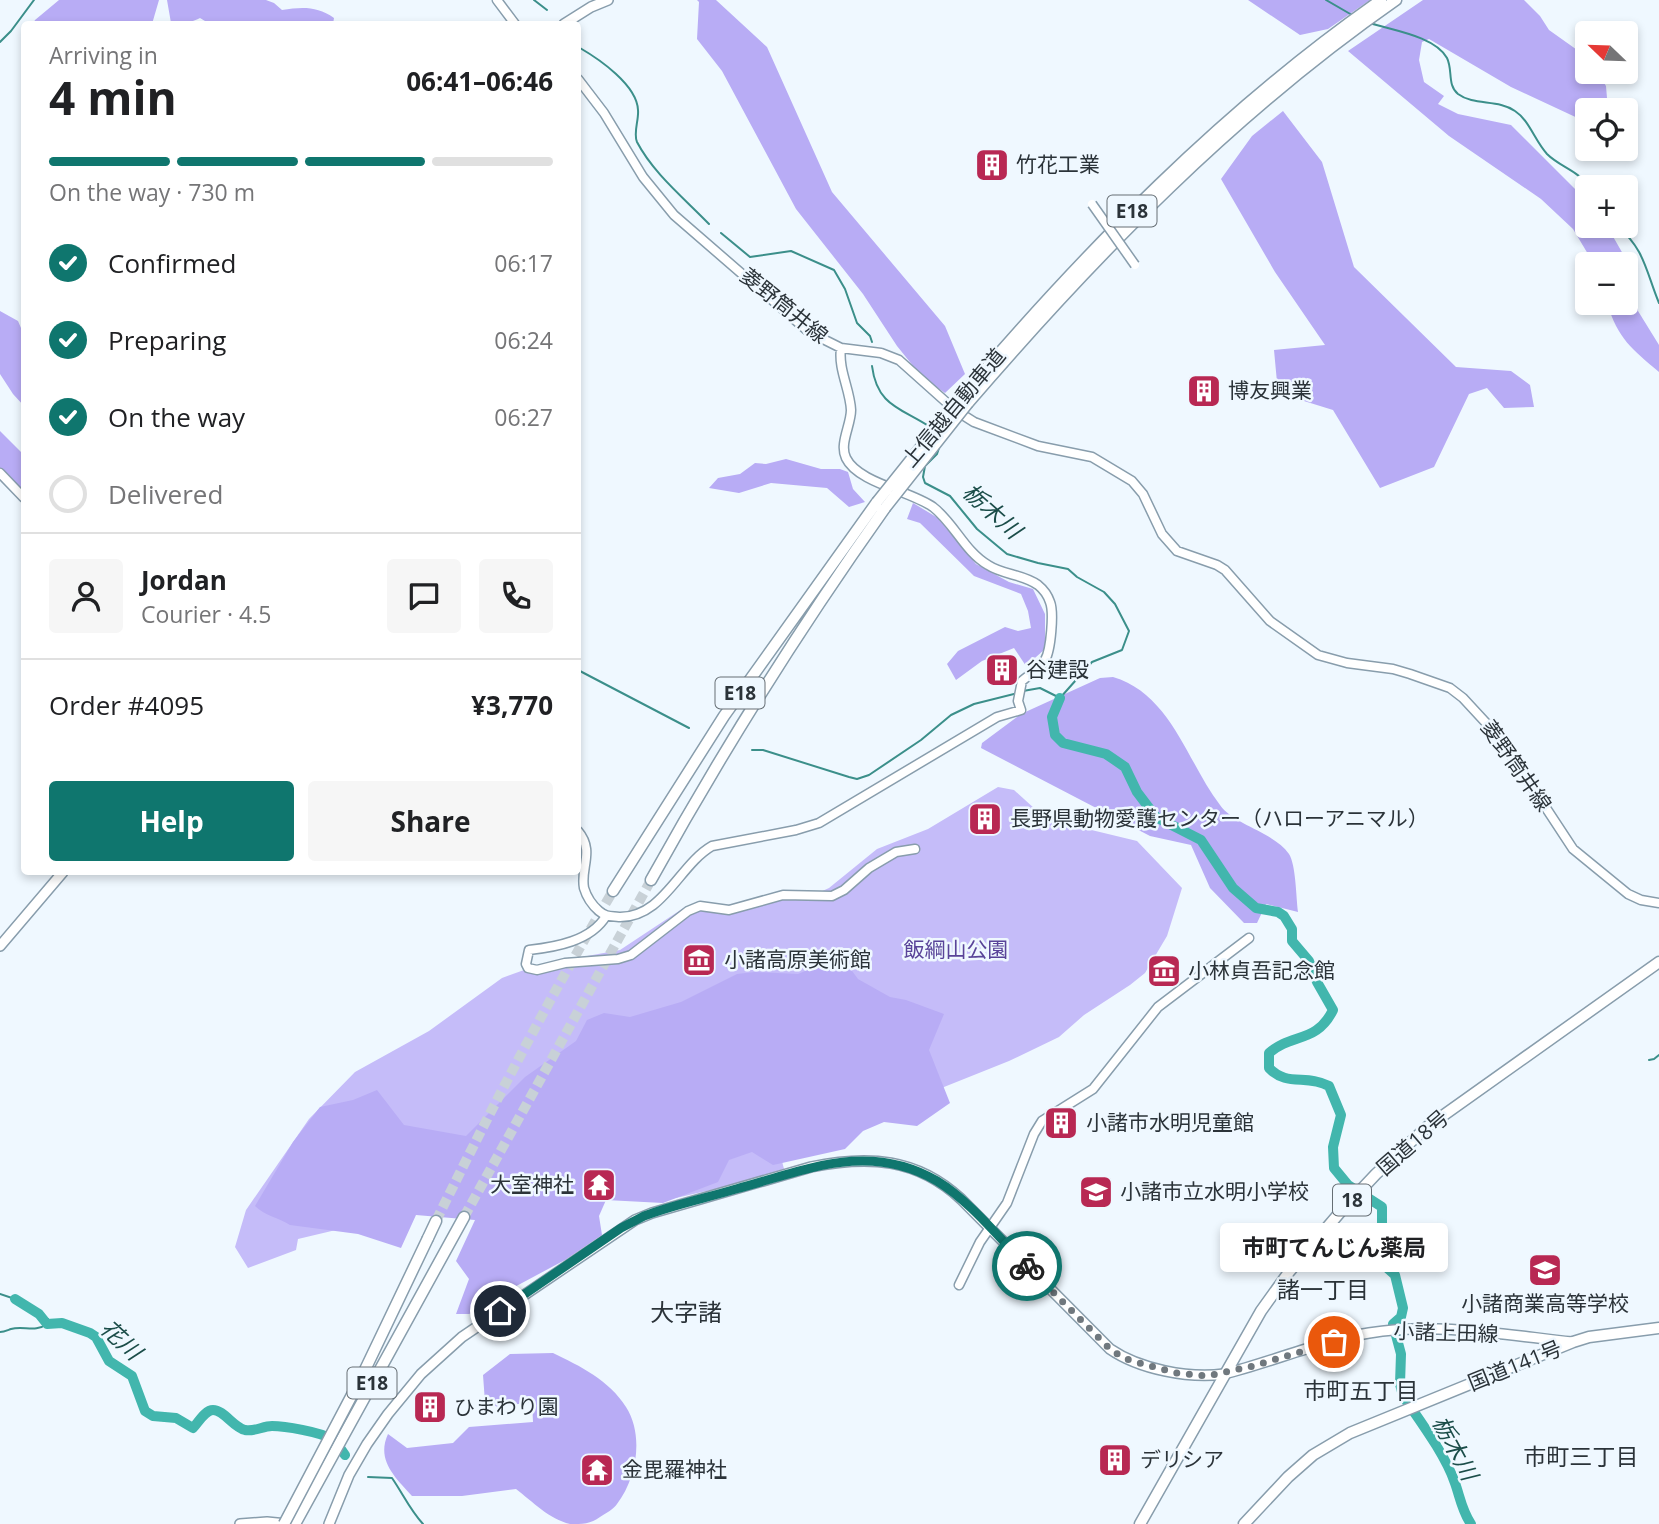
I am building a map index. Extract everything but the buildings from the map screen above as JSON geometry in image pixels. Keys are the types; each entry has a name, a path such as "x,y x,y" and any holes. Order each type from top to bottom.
{"highway":[{"name":"上信越自動車道","path":"613,891 724,716 881,505 965,400 1153,204 1325,46 1381,0"},
{"name":"上信越自動車道","path":"1325,46 1396,0"},
{"name":"上信越自動車道","path":"652,880 708,778 757,697 881,505"},
{"name":"国道18号","path":"1140,1524 1261,1311 1289,1272 1342,1210 1427,1127 1659,962"},
{"name":"E18","path":"295,1524 464,1217"},
{"name":"E18","path":"286,1524 363,1374 436,1221"},
{"name":"国道141号","path":"1244,1524 1288,1477 1313,1455 1350,1433 1573,1342 1589,1337 1659,1328"}],"main road":[{"path":"570,21 608,0"},
{"path":"0,946 60,875"},
{"name":"小諸上田線","path":"329,1524 345,1483 387,1414 421,1374 462,1337 621,1228 644,1216 811,1167 837,1162 868,1160 901,1165 929,1177 956,1195 1112,1351 1129,1360 1176,1373 1202,1376 1224,1374 1360,1335 1402,1329 1431,1328 1573,1342"},
{"path":"240,1524 286,1524"}],"street":[{"path":"497,0 513,21"},
{"name":"菱野筒井線","path":"581,83 604,113 643,177 674,215 800,325 820,339 841,348 890,355 912,370 954,410 974,422 1038,446 1092,457 1132,481 1143,494 1168,543 1177,551 1225,570 1270,621 1318,655 1346,663 1393,669 1450,688 1476,709 1500,738 1573,849 1628,894 1641,900 1659,903"},
{"path":"1090,202 1135,265"},
{"path":"581,837 586,846 587,857 583,882 591,903 606,916 627,917 640,913 665,894 702,852 712,846 819,823 997,717 1021,710 1018,701 1021,681 1044,662 1048,653 1052,606 1050,599 1039,586 987,565 934,508 862,473 846,459 844,447 851,409 839,360 841,348"},
{"path":"0,473 21,495"},
{"path":"606,916 599,928 584,936 557,947 529,950 526,964 528,968 537,970 565,963 618,959 631,955 688,911 700,906 729,910 783,895 831,896 844,890 869,868 896,852 915,849"},
{"path":"959,1286 977,1248 1007,1203 1034,1134 1044,1118 1093,1089 1158,1007 1249,938"}],"green space":[{"name":"飯綱山公園","path":"998,787 1014,790 1046,819 1137,841 1182,888 1167,936 1145,973 1084,1015 1059,1037 1009,1061 939,1089 772,1122 784,1169 724,1187 667,1200 504,1190 298,1239 296,1250 248,1268 235,1247 246,1210 309,1119 355,1072 429,1031 502,978 538,965 620,950 685,907 700,902 729,905 777,892 818,893 829,888 877,849 928,829"}],"shaded area":[{"path":"59,0 159,0 153,21 35,20"},
{"path":"167,0 266,0 282,10 309,8 334,18 334,21 205,21 200,18 192,21 171,21"},
{"path":"697,0 716,0 767,47 832,192 945,326 965,374 945,393 922,377 897,346 863,294 796,209 722,71 697,39"},
{"path":"1248,0 1370,0 1328,29 1300,35"},
{"path":"1423,0 1524,0 1549,30 1575,48 1575,84 1605,84 1607,98 1575,98 1575,117 1511,87 1429,39 1422,42 1419,60 1424,82 1444,96 1438,104 1458,114 1511,125 1575,189 1575,232 1541,199 1449,136 1348,51"},
{"path":"1283,111 1322,162 1354,267 1456,367 1511,371 1530,385 1534,407 1504,408 1487,388 1469,394 1434,467 1380,488 1333,410 1278,393 1274,350 1325,345 1275,272 1221,179 1252,136"},
{"path":"1578,238 1614,238 1622,252 1587,252"},
{"path":"0,311 18,321 21,328 21,403 0,374"},
{"path":"1638,311 1659,345 1659,372 1641,357 1616,326 1611,315 1638,315"},
{"path":"0,431 21,452 21,488 0,469"},
{"path":"786,459 821,469 848,472 853,489 865,502 849,507 827,488 771,483 739,493 709,488 718,478 740,474 755,463 766,464"},
{"path":"913,503 938,518 976,564 1009,582 1033,589 1045,614 1045,649 1026,666 1014,648 982,661 956,680 947,664 958,651 1005,627 1018,631 1031,628 1028,611 1021,594 974,576 920,523 907,519"},
{"path":"1113,677 1150,698 1164,714 1208,788 1226,812 1274,840 1289,854 1298,912 1266,904 1257,923 1244,923 1210,888 1191,845 1150,836 981,748 982,743 1021,714 1100,678"},
{"path":"841,956 858,979 890,997 944,1014 929,1050 950,1103 917,1126 884,1122 863,1131 845,1149 773,1165 752,1152 729,1160 718,1182 663,1203 606,1200 599,1216 602,1235 565,1260 505,1292 481,1310 469,1314 456,1314 469,1279 456,1261 475,1220 416,1215 401,1248 358,1234 290,1225 255,1206 293,1142 320,1107 353,1100 377,1090 404,1125 466,1136 525,1077 576,1041 587,1020 604,1013 630,1017 681,1002 737,974 798,974"},
{"path":"553,1353 603,1381 619,1397 632,1418 636,1456 629,1482 616,1506 593,1521 570,1524 548,1514 516,1489 462,1496 412,1496 389,1468 384,1452 388,1434 407,1448 453,1443 469,1427 533,1422 532,1402 498,1407 485,1402 483,1375 510,1354"}],"waterway":[{"name":"花川","path":"0,42 34,0"},
{"name":"栃木川","path":"534,0 547,10"},
{"path":"1326,0 1352,15"},
{"path":"1370,23 1433,44 1447,58 1452,86 1458,94 1464,98 1501,105 1515,111 1547,154 1577,175"},
{"name":"栃木川","path":"581,49 616,74 631,91 638,110 637,142 660,175 709,224"},
{"name":"栃木川","path":"721,233 750,257 791,251 834,270 845,289 857,323 870,336 872,342"},
{"path":"1629,238 1639,252 1659,303"},
{"name":"栃木川","path":"872,366 879,390 885,398 930,427"},
{"name":"栃木川","path":"939,448 937,454 925,466 925,483 950,496 977,529 1007,554 1068,569 1104,592 1115,604 1129,631 1122,650 1092,662 1060,698 1040,688 1023,691"},
{"path":"581,672 689,728"},
{"path":"752,750 763,750 857,779 869,775 921,740 951,715 974,704 1018,693"},
{"name":"栃木川","path":"1060,698 1052,717 1055,735 1063,743 1106,754 1125,767 1137,792 1156,817 1201,840 1233,888 1256,908 1278,912 1284,916 1292,929 1292,941 1309,961 1333,1010 1327,1021 1312,1033 1286,1042 1269,1053 1269,1068 1283,1077 1329,1086 1341,1115 1333,1147 1334,1168 1348,1185 1382,1207 1382,1231 1378,1249 1385,1266 1395,1275 1403,1308 1401,1317 1393,1324 1401,1354 1400,1384 1403,1396 1445,1461 1471,1524"},
{"path":"1649,1060 1659,1055"},
{"name":"花川","path":"0,1294 15,1299"},
{"name":"花川","path":"15,1299 39,1314 47,1324 62,1323 96,1337 109,1361 132,1376 145,1411 153,1416 176,1418 193,1428 207,1412 213,1410 245,1430 278,1426 319,1434 331,1439 345,1455"},
{"path":"0,1332 16,1328 38,1328 47,1324"},
{"name":"花川","path":"368,1477 392,1478 423,1524"}],"tunnel":[{"path":"464,1217 651,880"},
{"path":"436,1221 521,1054 613,891"}],"way so far":[{"path":"1027,1266 1112,1351 1129,1360 1176,1373 1202,1376 1224,1374 1334,1342"}],"place":[{"name":"竹花工業","path":"992,165"},
{"name":"博友興業","path":"1204,391"},
{"name":"谷建設","path":"1002,670"},
{"name":"長野県動物愛護センター（ハローアニマル）","path":"985,819"},
{"name":"小諸高原美術館","path":"699,960"},
{"name":"小林貞吾記念館","path":"1164,971"},
{"name":"小諸市水明児童館","path":"1061,1123"},
{"name":"大室神社","path":"599,1185"},
{"name":"小諸市立水明小学校","path":"1096,1192"},
{"name":"小諸商業高等学校","path":"1545,1270"},
{"name":"市町てんじん薬局","path":"1334,1342"},
{"name":"ひまわり園","path":"430,1407"},
{"name":"デリシア","path":"1115,1460"},
{"name":"金毘羅神社","path":"597,1470"}],"district":[{"name":"諸一丁目","path":"1323,1290"},
{"name":"大字諸","path":"686,1313"},
{"name":"市町五丁目","path":"1361,1391"},
{"name":"市町三丁目","path":"1581,1457"}],"route":[{"path":"500,1311 627,1224 644,1216 811,1167 837,1162 868,1160 895,1163 939,1182 961,1199 1027,1266"}]}
